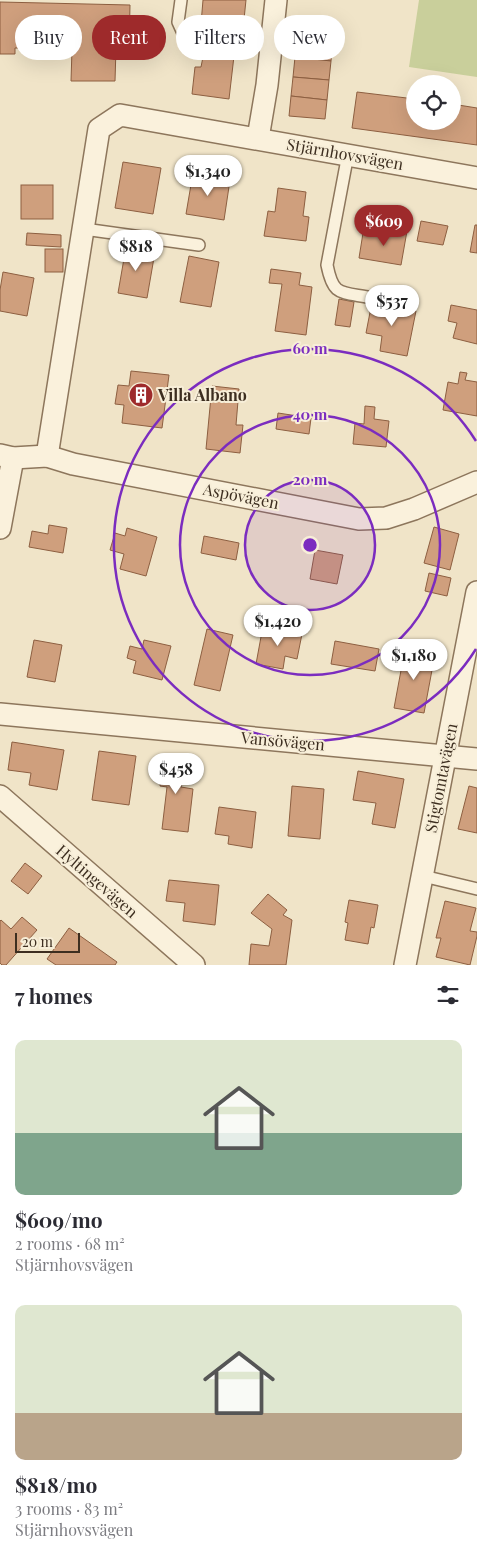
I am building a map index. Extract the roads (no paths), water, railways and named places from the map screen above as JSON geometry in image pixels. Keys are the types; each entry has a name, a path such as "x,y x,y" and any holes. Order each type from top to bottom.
{"street":[{"path":"258,138 276,0"},
{"name":"Stjärnhovsvägen","path":"47,456 99,129 120,115 477,178"},
{"path":"0,528 6,456"},
{"name":"Aspövägen","path":"6,456 47,456 73,464 359,519 386,518 414,509 477,482"},
{"name":"Stigtomtavägen","path":"405,965 477,592"},
{"name":"Vansövägen","path":"0,714 477,759"},
{"name":"Hyltingevägen","path":"0,796 194,965"}],"lane":[{"path":"180,0 178,22 183,32 198,38 271,47"},
{"path":"348,154 327,265 330,281 341,293 367,297"},
{"path":"84,229 199,245"},
{"path":"423,876 477,889"}],"place":[{"name":"Villa Albano","path":"141,395"}]}
